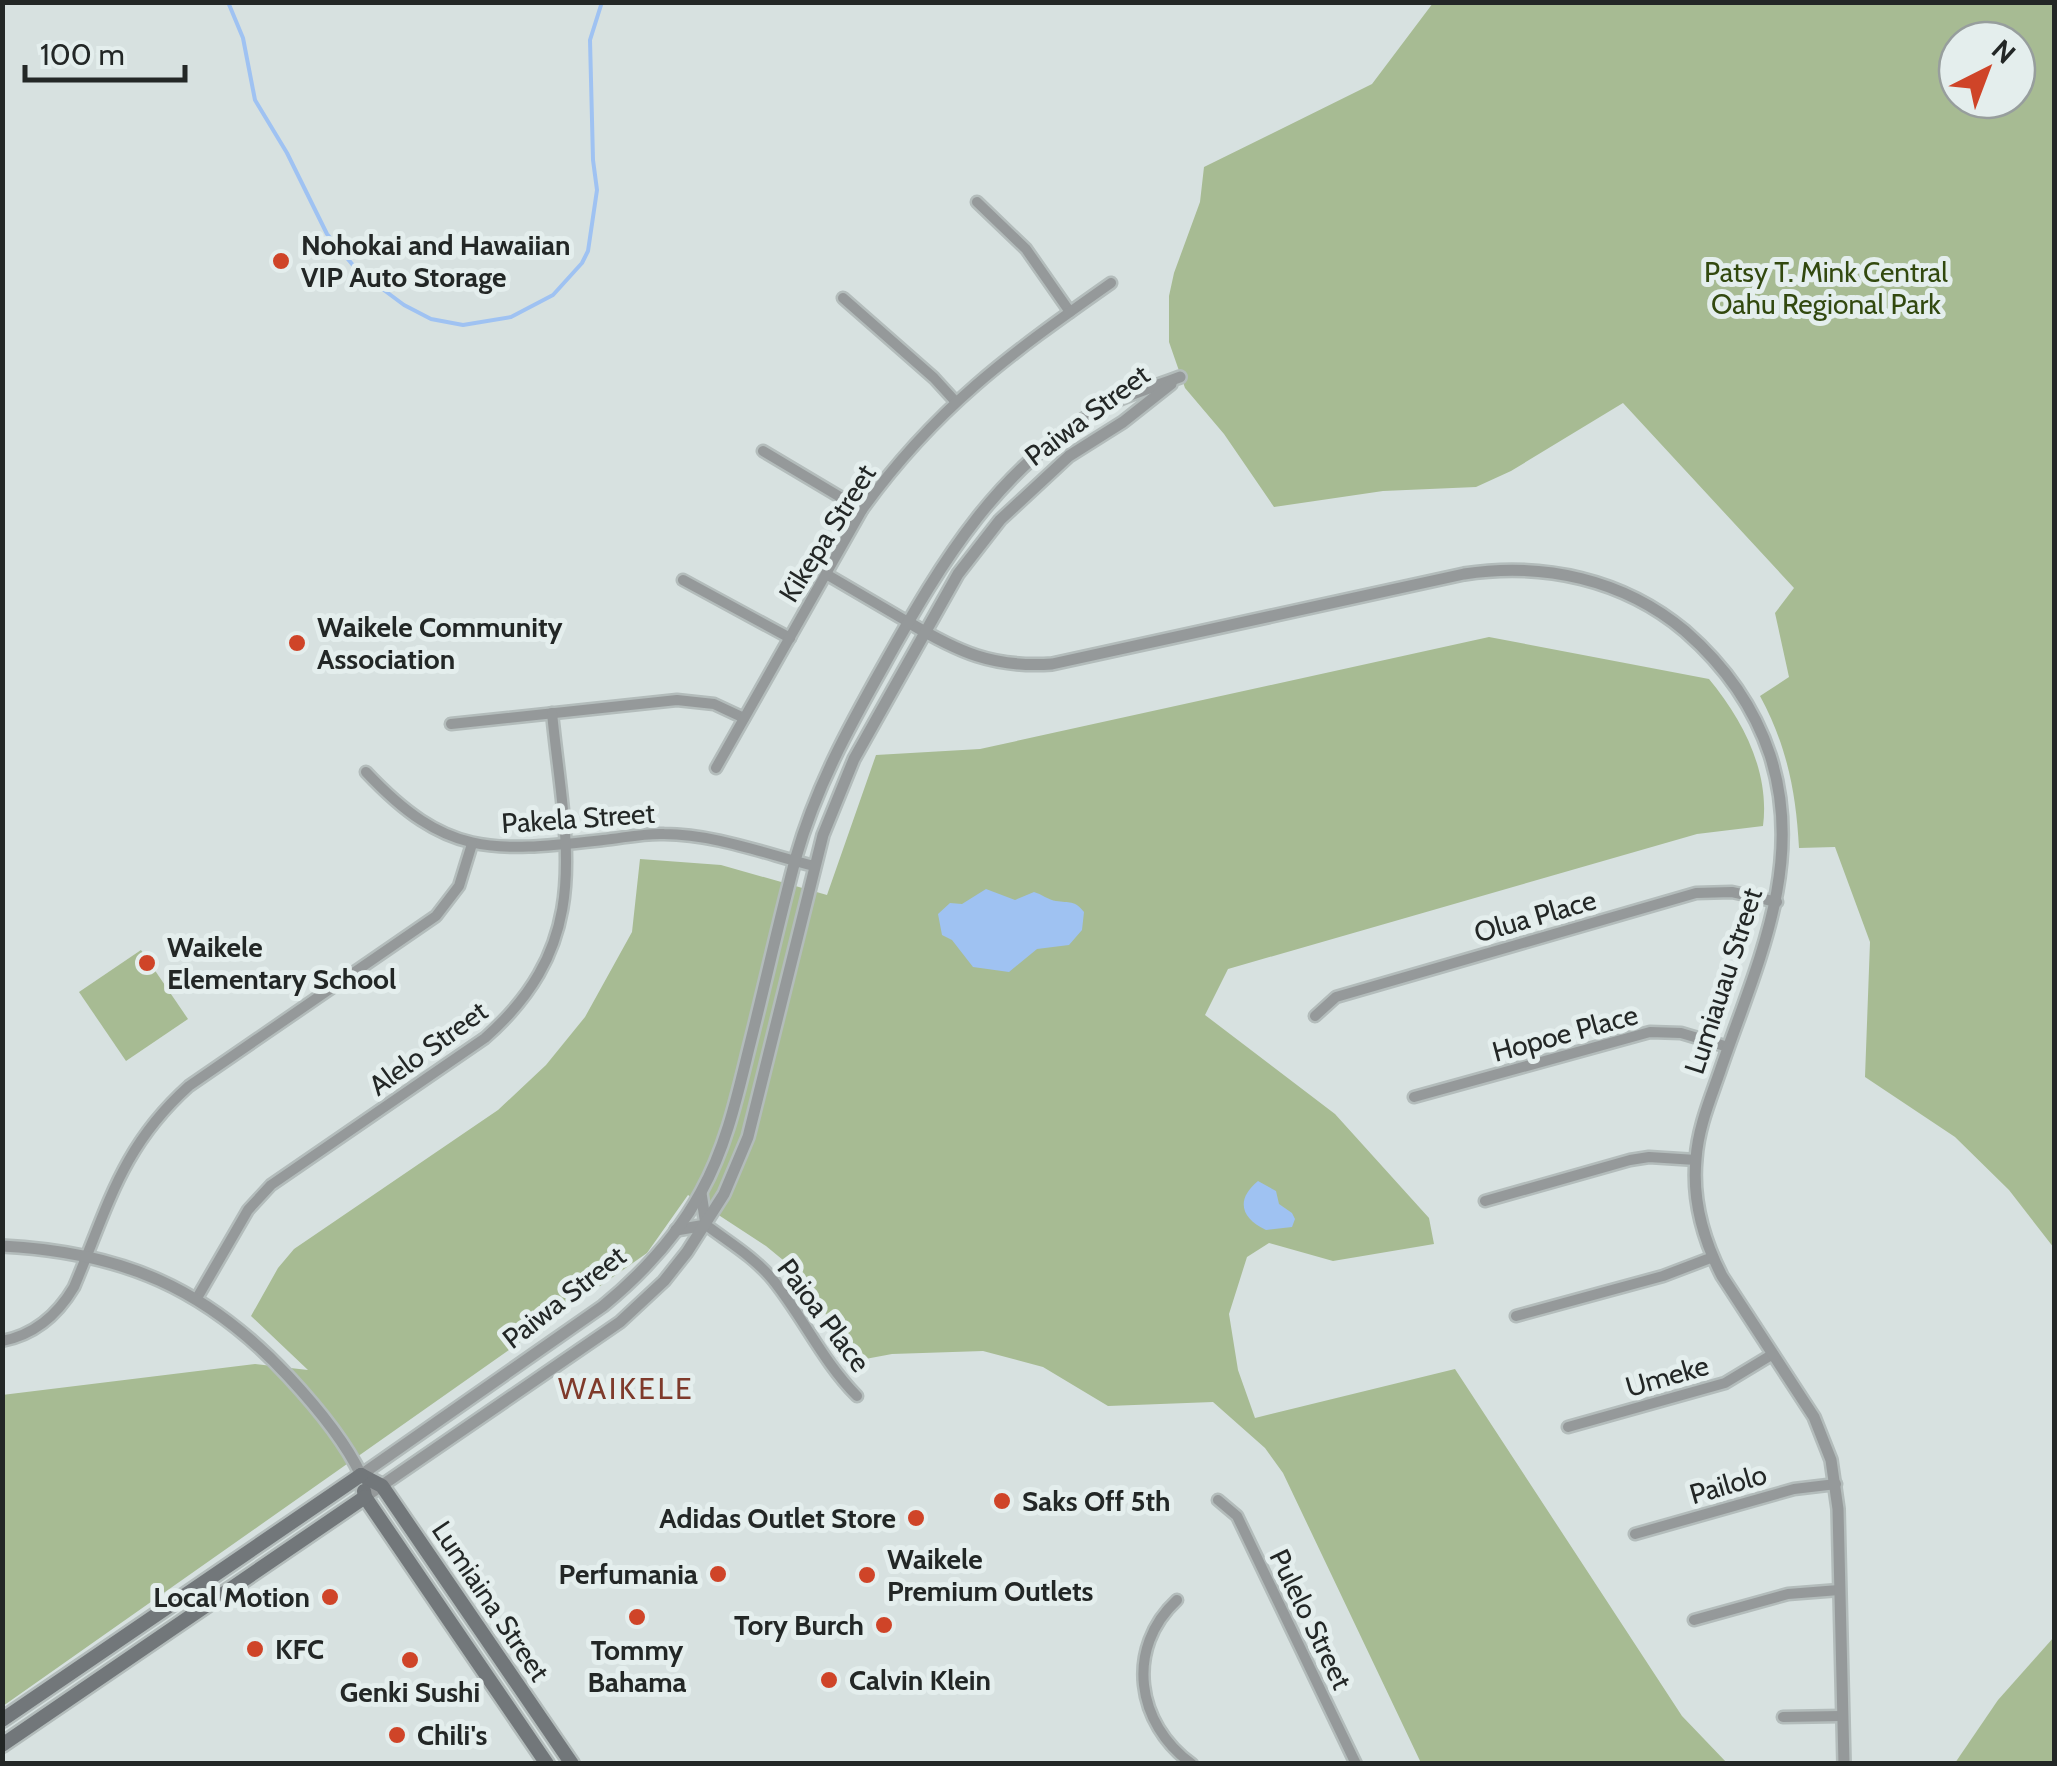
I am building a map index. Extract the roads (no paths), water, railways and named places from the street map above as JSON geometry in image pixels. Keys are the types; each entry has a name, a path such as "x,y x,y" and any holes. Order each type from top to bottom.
{"main road":[{"name":"Lumiaina Street","path":"361,1475 382,1486 572,1764"},
{"name":"Lumiaina Street","path":"361,1475 366,1497 547,1764"},
{"name":"Paiwa Street","path":"2,1720 361,1475"},
{"name":"Paiwa Street","path":"2,1745 366,1497"}],"street":[{"path":"977,202 1026,249 1070,312"},
{"name":"Kikepa Street","path":"716,768 862,510 912,445 994,367 1111,282"},
{"path":"843,298 955,401"},
{"name":"Paiwa Street","path":"361,1475 603,1306 630,1284 676,1230 701,1193 733,1114 795,861 829,764 908,622 954,546 1022,470 1110,404 1180,377 1123,422 1069,456 1018,501 958,574 854,759 839,790 814,866 759,1102 736,1170 706,1226 664,1281 620,1322 366,1497"},
{"path":"763,451 862,510"},
{"name":"Lumiauau Street","path":"826,574 972,656 996,662 1052,664 1464,574 1521,569 1579,577 1632,597 1677,625 1716,662 1750,710 1766,745 1780,796 1784,849 1777,902 1704,1116 1696,1160 1697,1205 1712,1258 1822,1434 1836,1484 1844,1764"},
{"path":"683,580 790,638"},
{"path":"450,724 678,700 714,704 744,718"},
{"name":"Alelo Street","path":"197,1298 248,1210 272,1185 472,1048 510,1016 548,960 562,919 566,892 552,713"},
{"name":"Pakela Street","path":"366,772 408,813 434,830 472,844 508,849 661,833 814,866"},
{"path":"2,1341 31,1330 58,1310 74,1287 127,1160 162,1112 189,1086 436,916 459,886 472,844"},
{"name":"Olua Place","path":"1315,1016 1336,997 1696,893 1732,892 1777,902"},
{"name":"Hopoe Place","path":"1414,1098 1636,1034 1681,1033 1728,1047"},
{"path":"1485,1201 1630,1160 1696,1160"},
{"path":"676,1230 706,1226 701,1193"},
{"name":"Paioa Place","path":"706,1226 744,1250 770,1276 857,1396"},
{"name":"Lumiaina Street","path":"2,1246 88,1255 154,1276 197,1298 242,1330 290,1378 314,1405 361,1475"},
{"path":"1516,1316 1628,1286 1712,1258"},
{"name":"Umeke","path":"1568,1427 1714,1387 1773,1354"},
{"name":"Pailolo","path":"1634,1534 1794,1488 1836,1484"},
{"name":"Pulelo Street","path":"1218,1500 1236,1516 1356,1764"},
{"path":"1694,1620 1788,1594 1839,1590"},
{"path":"1177,1600 1162,1613 1151,1639 1145,1659 1144,1691 1152,1721 1161,1736 1192,1764"},
{"path":"1783,1717 1841,1716"}],"water":[{"path":"986,889 1015,900 1034,892 1075,904 1084,912 1082,930 1069,945 1037,949 1009,972 973,967 952,940 942,935 938,914 950,903 962,904"},
{"path":"1258,1181 1276,1191 1279,1204 1295,1219 1292,1227 1266,1230 1246,1214 1246,1195"}],"waterway":[{"path":"228,2 243,38 255,100 287,153 327,234 357,270 404,305 431,319 463,325 511,317 553,295 588,251 597,190 590,40 602,2"}],"place":[{"name":"Nohokai and Hawaiian VIP Auto Storage","path":"281,261"},
{"name":"Waikele Community Association","path":"297,643"},
{"name":"Waikele Elementary School","path":"147,963"},
{"name":"Saks Off 5th","path":"1002,1501"},
{"name":"Adidas Outlet Store","path":"916,1518"},
{"name":"Perfumania","path":"718,1574"},
{"name":"Waikele Premium Outlets","path":"867,1575"},
{"name":"Local Motion","path":"330,1597"},
{"name":"Tommy Bahama","path":"637,1617"},
{"name":"Tory Burch","path":"884,1625"},
{"name":"KFC","path":"255,1649"},
{"name":"Genki Sushi","path":"410,1660"},
{"name":"Calvin Klein","path":"829,1680"},
{"name":"Chili's","path":"397,1735"}],"district":[{"name":"WAIKELE","path":"626,1388"}],"park label":[{"name":"Patsy T. Mink Central Oahu Regional Park","path":"1826,288"}]}
